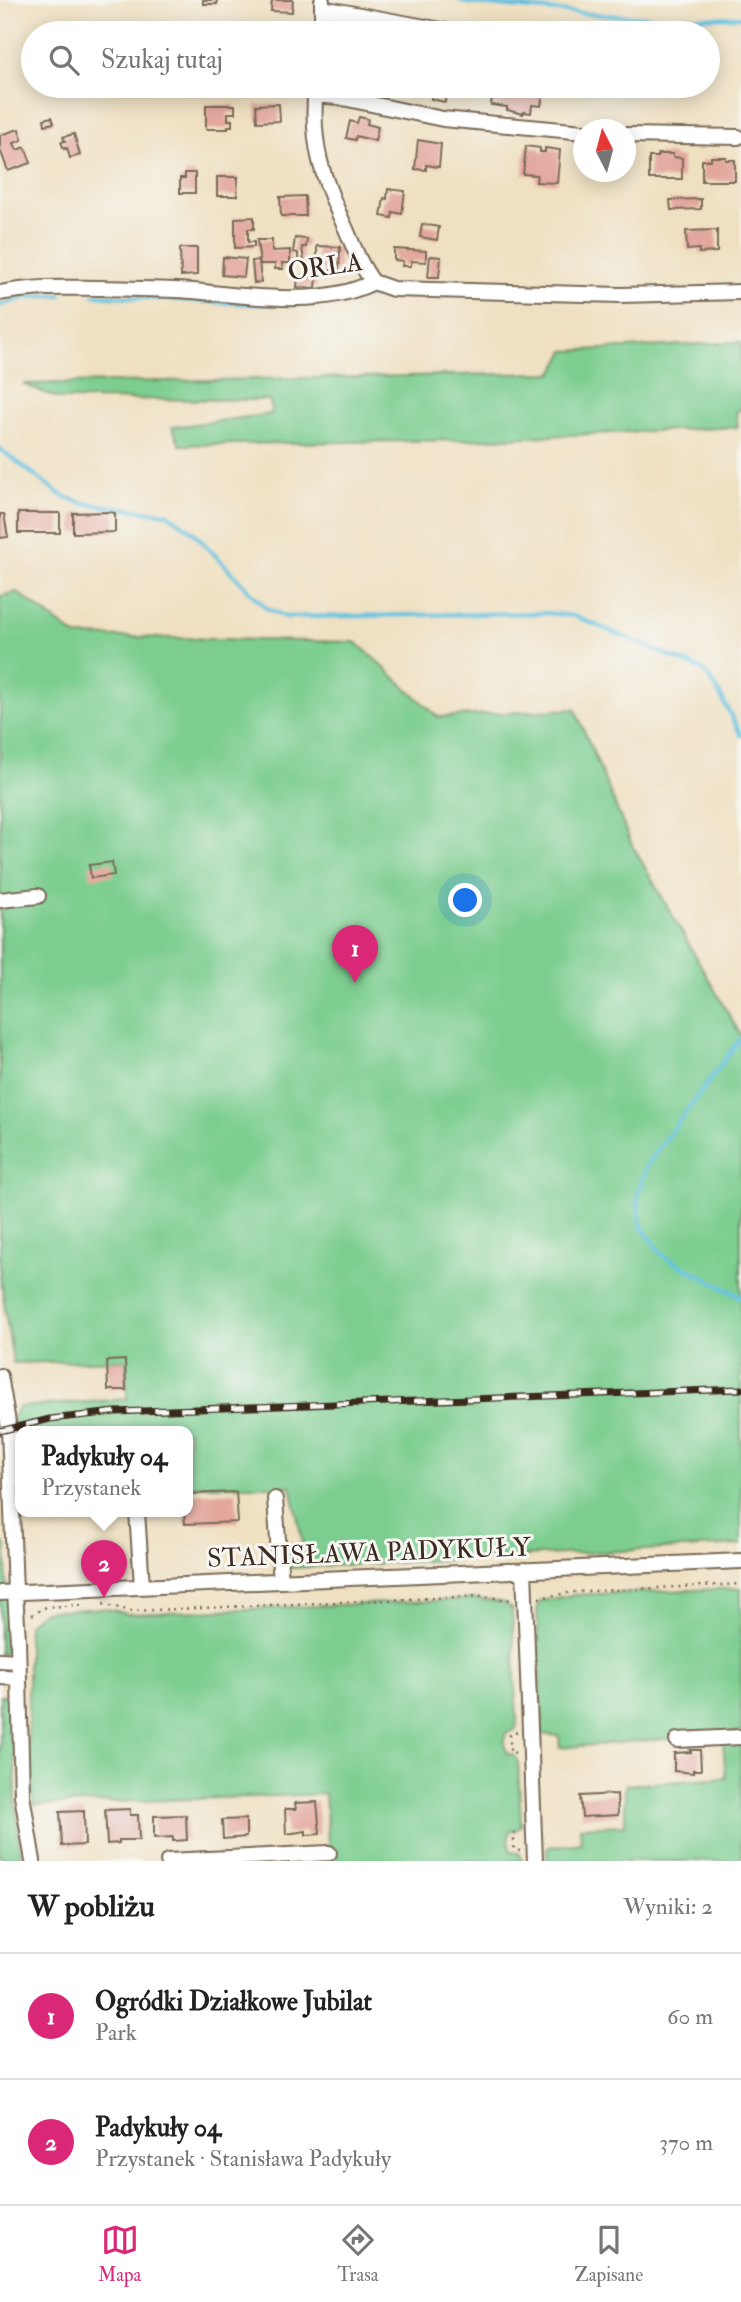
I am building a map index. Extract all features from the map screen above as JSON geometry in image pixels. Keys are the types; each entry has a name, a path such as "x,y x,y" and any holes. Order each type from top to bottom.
{"street":[{"path":"322,4 402,21"},
{"path":"316,98 318,159 326,187 364,270 373,282"},
{"path":"343,98 443,118 573,131"},
{"path":"636,135 738,137"},
{"name":"ORLA","path":"0,293 30,287 193,291 243,297 316,297 362,289 373,282 393,289 620,295 741,292"},
{"path":"0,900 38,896"},
{"path":"0,1376 9,1428 15,1495"},
{"path":"275,1499 281,1581"},
{"path":"15,1509 7,1532 7,1592 18,1661 22,1795 33,1861"},
{"path":"137,1517 142,1586"},
{"name":"STANISŁAWA PADYKUŁY","path":"7,1592 741,1561"},
{"path":"524,1570 535,1861"},
{"path":"0,1660 18,1661"},
{"path":"0,1677 19,1678"},
{"path":"677,1740 741,1737"},
{"path":"168,1861 330,1853"}],"path":[{"path":"103,1604 131,1611 481,1596 525,1600 573,1591 741,1584"},
{"path":"31,1615 46,1607 92,1604"},
{"path":"510,1735 510,1752"},
{"path":"514,1834 514,1849"}],"green space":[{"path":"741,342 741,410 736,411 738,427 464,440 180,445 172,427 272,414 270,400 60,399 23,384 553,373 565,351"},
{"path":"17,592 76,636 356,642 438,717 575,709 631,843 741,1036 741,1545 289,1568 286,1545 303,1544 291,1486 193,1486 193,1426 15,1426 15,1465 12,1418 19,1407 127,1399 126,1360 13,1363 0,1275 0,596"},
{"path":"2,1540 6,1545 13,1644 0,1654 0,1545"},
{"path":"741,1588 741,1732 560,1748 559,1736 542,1734 537,1606 541,1601 572,1595"},
{"path":"476,1599 505,1603 512,1610 517,1725 515,1730 506,1733 504,1744 507,1754 514,1755 518,1761 521,1825 510,1831 508,1842 511,1852 519,1853 522,1861 249,1861 329,1857 325,1794 34,1805 28,1765 28,1624 44,1611 105,1608 128,1614"},
{"path":"9,1684 13,1684 16,1804 21,1858 0,1857 0,1696 9,1696"},
{"path":"741,1740 741,1861 547,1861 549,1847 581,1843 580,1827 625,1825 625,1785 726,1778 723,1741"}],"building":[{"path":"203,0 217,0 217,4 203,4"},
{"path":"272,0 293,0 292,12 271,11"},
{"path":"431,98 446,98 445,102"},
{"path":"492,98 542,98 541,106 532,105 531,113 523,114 507,110 507,107 491,105"},
{"path":"279,104 280,121 257,122 256,105"},
{"path":"206,105 235,105 235,113 228,113 232,126 228,126 228,129 206,129"},
{"path":"52,117 54,123 45,125 44,119"},
{"path":"359,117 368,119 367,124 378,127 375,141 356,136 355,140 346,138 350,121 357,123"},
{"path":"19,129 22,140 14,143 17,150 25,147 31,163 8,171 0,149 0,135"},
{"path":"74,134 80,155 70,158 67,148 64,149 61,142 65,141 63,137"},
{"path":"418,140 441,144 439,167 426,165 426,170 415,169"},
{"path":"526,146 540,148 540,152 545,152 545,148 560,150 557,183 536,182 537,175 523,174"},
{"path":"658,154 673,154 673,157 682,158 682,179 649,179 649,157 658,157"},
{"path":"711,157 735,160 735,181 702,181 702,160 711,160"},
{"path":"185,173 195,173 195,193 180,193 180,178 185,178"},
{"path":"217,177 238,177 237,196 217,196"},
{"path":"388,189 405,191 402,214 393,212 392,218 381,216"},
{"path":"305,196 306,216 281,216 280,197"},
{"path":"701,199 701,209 671,210 670,200"},
{"path":"254,217 254,229 248,229 248,242 254,242 254,247 235,248 235,218"},
{"path":"422,224 439,227 437,240 420,237"},
{"path":"717,230 717,252 699,253 699,249 687,250 686,231"},
{"path":"295,238 307,239 306,247 302,247 304,261 298,261 298,253 293,252"},
{"path":"257,240 272,240 272,251 290,250 290,263 282,263 283,269 275,269 275,264 260,264"},
{"path":"317,246 340,247 339,271 320,270 321,259 317,258"},
{"path":"180,248 197,248 197,275 181,276"},
{"path":"394,249 426,251 426,262 411,261 411,266 402,266 403,261 394,260"},
{"path":"430,256 441,257 439,277 428,277"},
{"path":"223,257 246,259 244,277 222,275"},
{"path":"259,260 261,282 254,283 252,261"},
{"path":"298,276 317,277 316,288 297,287"},
{"path":"18,513 60,513 60,533 18,533"},
{"path":"73,513 115,513 115,532 73,533"},
{"path":"0,514 4,514 8,537 0,538"},
{"path":"112,862 114,875 91,878 89,865"},
{"path":"125,1360 126,1390 108,1390 107,1361"},
{"path":"236,1492 238,1522 185,1524 184,1517 193,1517 193,1494"},
{"path":"690,1750 700,1750 701,1770 693,1770 693,1773 674,1771 674,1753 691,1752"},
{"path":"617,1794 618,1815 582,1817 580,1796"},
{"path":"317,1802 320,1834 306,1835 306,1831 286,1834 285,1809 296,1809 295,1803"},
{"path":"130,1809 130,1815 138,1815 139,1840 119,1840 119,1843 107,1844 105,1810"},
{"path":"84,1811 85,1845 62,1846 60,1812"},
{"path":"186,1815 187,1840 173,1841 173,1837 154,1838 154,1816"},
{"path":"246,1819 246,1837 223,1839 222,1820"}],"waterway":[{"path":"460,0 468,3 602,15 741,17"},
{"path":"0,305 26,297 61,295"},
{"path":"94,295 298,304"},
{"path":"342,299 373,296"},
{"path":"0,449 61,495 82,503 168,514 193,532 266,608 286,617 546,613 574,616 703,670 716,687 741,735"},
{"path":"741,1038 647,1164 637,1198 641,1226 663,1256 741,1297"}],"railway":[{"path":"21,1426 50,1419 115,1412 741,1389"},
{"path":"0,1431 15,1427"}],"place":[{"name":"Ogródki Działkowe Jubilat","path":"355,983"},
{"name":"Padykuły 04","path":"104,1598"}]}
